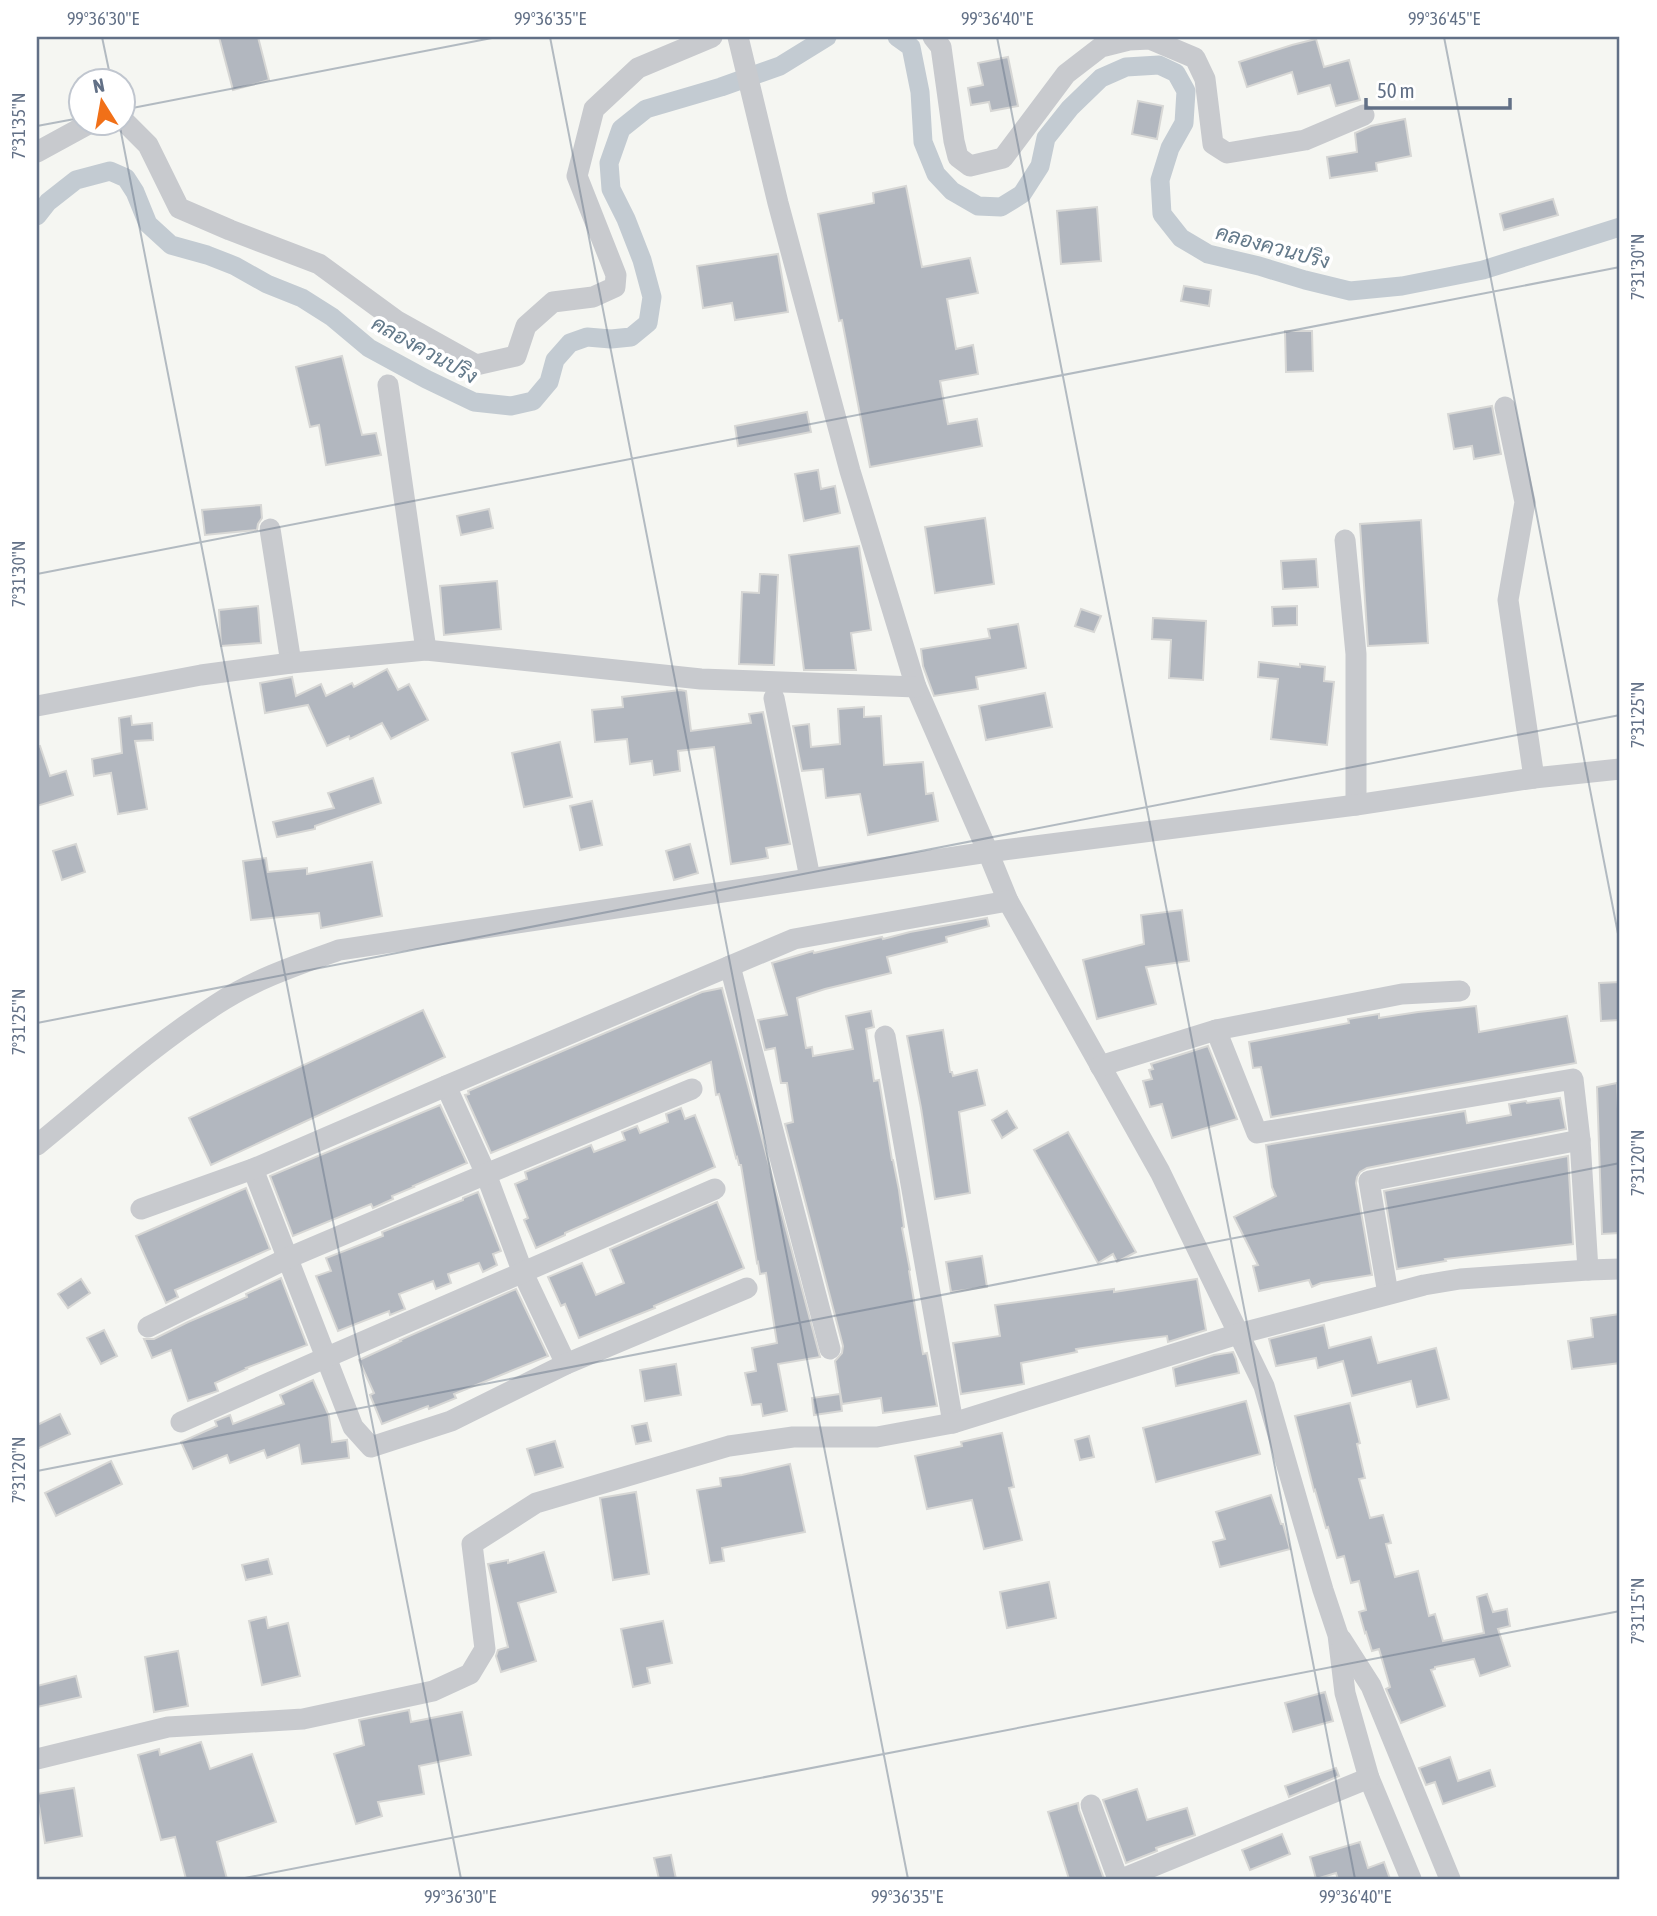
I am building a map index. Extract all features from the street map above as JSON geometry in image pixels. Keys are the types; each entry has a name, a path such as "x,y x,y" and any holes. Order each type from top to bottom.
{"street":[{"path":"136,133 148,145 179,208 319,264 397,321 476,365 516,356 526,326 553,302 593,297 615,287 616,275 577,176 594,109 638,68 712,37"},
{"path":"738,37 781,217 850,471 916,687 1008,901 1160,1172 1264,1386 1338,1634 1345,1693 1369,1778 1411,1879"},
{"path":"933,37 941,47 958,158 970,166 1003,158 1066,74 1101,47 1129,40 1150,38 1195,58 1205,79 1213,144 1227,153 1305,140 1364,115"},
{"path":"37,152 66,136"},
{"path":"388,385 426,650"},
{"path":"1505,407 1525,502 1508,600 1534,778"},
{"path":"270,530 290,663"},
{"path":"1345,540 1356,654 1356,805"},
{"path":"37,706 201,675 426,650 701,679 916,687"},
{"path":"774,698 810,877"},
{"path":"37,1145 164,1041 218,1003 272,974 339,950 810,877 1356,805 1534,778 1620,769"},
{"path":"141,1209 253,1169 794,939 1008,901"},
{"path":"730,966 830,1349"},
{"path":"1100,1066 1216,1030 1402,994 1460,991"},
{"path":"1216,1030 1256,1133 1573,1079 1580,1140 1588,1270"},
{"path":"885,1036 953,1423"},
{"path":"446,1086 486,1174 523,1273 566,1364"},
{"path":"148,1327 288,1258 692,1090"},
{"path":"1388,1294 1369,1181 1580,1140"},
{"path":"253,1169 353,1427 371,1447 451,1421 566,1364 747,1288"},
{"path":"181,1422 715,1189"},
{"path":"37,1759 168,1727 303,1719 433,1691 470,1674 485,1649 472,1544 536,1503 729,1446 793,1437 877,1437 953,1423 1238,1334 1388,1294 1460,1279 1620,1269"},
{"path":"1338,1634 1371,1686 1450,1879"},
{"path":"1091,1805 1120,1879 1369,1778"}],"building":[{"path":"219,37 258,37 269,80 233,90"},
{"path":"1316,39 1324,67 1349,60 1360,100 1336,106 1330,85 1298,94 1292,72 1247,87 1239,62"},
{"path":"1008,57 1018,106 991,111 989,102 971,105 968,88 983,85 978,63"},
{"path":"1138,101 1163,106 1157,139 1132,134"},
{"path":"1405,119 1411,156 1376,163 1377,171 1330,178 1327,157 1357,152 1355,133 1371,126"},
{"path":"906,186 922,267 970,258 978,293 947,299 956,349 973,345 978,374 940,381 948,424 977,419 982,446 870,467 842,320 839,321 818,214 874,203 873,193"},
{"path":"1553,199 1558,215 1504,230 1500,214"},
{"path":"1097,207 1101,261 1061,264 1057,211"},
{"path":"778,254 788,312 735,320 732,303 703,308 697,266"},
{"path":"1184,286 1211,290 1209,306 1181,301"},
{"path":"1285,331 1312,331 1313,371 1286,372"},
{"path":"342,356 362,435 376,433 381,455 326,465 319,425 310,427 296,367"},
{"path":"1492,406 1501,454 1474,459 1472,446 1454,449 1448,414"},
{"path":"807,412 811,432 738,446 735,426"},
{"path":"818,470 821,489 835,486 840,513 804,521 795,474"},
{"path":"261,505 262,518 257,530 205,535 202,510"},
{"path":"489,509 493,528 461,535 457,516"},
{"path":"985,518 994,584 935,593 925,527"},
{"path":"1421,520 1428,643 1368,646 1360,524"},
{"path":"859,546 871,630 851,633 856,670 804,670 789,555"},
{"path":"1316,559 1318,587 1283,589 1281,561"},
{"path":"760,574 778,575 774,665 739,664 742,592 759,593"},
{"path":"497,581 501,629 444,635 440,586"},
{"path":"258,606 261,643 221,646 219,610"},
{"path":"1297,606 1297,625 1273,626 1272,607"},
{"path":"1081,609 1101,616 1094,632 1075,626"},
{"path":"1153,618 1206,621 1203,680 1169,678 1171,640 1152,639"},
{"path":"1018,624 1026,668 976,677 978,689 934,696 923,666 921,649 990,638 988,629"},
{"path":"1259,662 1325,667 1324,681 1334,682 1327,745 1271,739 1278,679 1258,677"},
{"path":"387,669 398,690 409,684 428,720 391,739 382,723 350,739 349,736 327,746 308,705 265,713 260,683 292,677 296,696 321,684 326,696 352,683 354,687"},
{"path":"686,691 691,731 751,723 749,714 763,712 790,844 766,848 768,858 731,864 714,747 678,751 680,771 654,775 652,761 630,764 627,739 595,742 592,710 623,707 622,697"},
{"path":"1045,693 1052,727 986,740 979,706"},
{"path":"864,707 864,717 881,716 884,765 923,762 926,794 933,793 938,821 868,835 860,794 826,798 823,769 802,771 793,726 809,724 811,747 840,744 838,709"},
{"path":"131,716 132,725 152,723 153,740 135,741 147,809 118,814 111,773 94,776 92,759 122,753 119,718"},
{"path":"560,742 572,797 524,807 512,753"},
{"path":"40,746 50,776 66,771 73,795 37,806 37,747"},
{"path":"373,778 381,803 315,826 315,829 277,837 273,822 334,808 328,793"},
{"path":"592,801 602,845 580,850 570,806"},
{"path":"76,844 85,872 62,880 53,851"},
{"path":"690,844 698,873 674,880 666,851"},
{"path":"266,858 268,872 307,868 307,874 372,862 382,916 321,928 319,913 251,920 243,861"},
{"path":"1182,910 1189,961 1146,967 1156,1004 1097,1019 1083,960 1144,944 1141,915"},
{"path":"987,918 989,926 946,937 947,942 887,957 891,973 797,998 806,1048 812,1047 813,1056 853,1049 846,1016 871,1011 874,1027 866,1029 874,1081 879,1080 899,1190 902,1228 923,1354 927,1353 937,1406 883,1413 881,1398 842,1404 835,1361 842,1353 843,1346 785,1124 793,1122 787,1083 781,1083 775,1048 765,1050 758,1020 787,1015 772,963 813,951 814,953 882,937 883,939"},
{"path":"1620,982 1620,1020 1601,1021 1599,983"},
{"path":"722,988 820,1357 778,1364 787,1411 763,1416 761,1404 752,1405 745,1373 756,1371 752,1348 777,1343 766,1273 760,1274 757,1263 741,1165 736,1158 719,1094 716,1095 711,1062 491,1153 465,1095 469,1094 468,1091 702,992"},
{"path":"1476,1006 1479,1032 1567,1016 1576,1063 1271,1117 1261,1067 1253,1068 1249,1042 1349,1023 1348,1019 1379,1014 1379,1018"},
{"path":"423,1010 445,1057 211,1165 189,1118"},
{"path":"943,1030 950,1072 953,1076 977,1070 985,1105 959,1112 970,1193 935,1199 907,1036"},
{"path":"1208,1046 1237,1119 1172,1138 1162,1104 1150,1107 1143,1081 1152,1079 1149,1070 1153,1069 1151,1064"},
{"path":"1617,1083 1620,1109 1620,1233 1602,1234 1597,1087"},
{"path":"1560,1098 1566,1129 1367,1168 1360,1172 1356,1183 1372,1275 1321,1283 1312,1287 1309,1280 1259,1291 1253,1266 1258,1265 1234,1217 1276,1196 1272,1187 1266,1145 1465,1111 1467,1123 1511,1115 1509,1104"},
{"path":"440,1105 467,1163 392,1196 393,1199 373,1208 371,1204 293,1236 270,1176"},
{"path":"681,1108 685,1119 695,1115 715,1167 536,1248 524,1220 528,1218 515,1184 527,1179 525,1172 591,1145 594,1152 625,1140 622,1132 637,1126 640,1133 668,1122 666,1114"},
{"path":"1007,1111 1017,1128 1002,1138 992,1120"},
{"path":"1068,1132 1136,1252 1117,1262 1113,1254 1098,1263 1034,1150"},
{"path":"1568,1156 1573,1244 1445,1259 1446,1261 1397,1269 1384,1191"},
{"path":"246,1188 270,1249 175,1290 178,1297 166,1303 136,1236"},
{"path":"478,1192 501,1251 493,1254 497,1265 483,1272 479,1263 448,1274 451,1283 436,1289 433,1281 399,1294 405,1309 390,1315 389,1311 338,1331 316,1276 331,1271 326,1258 383,1236 382,1232"},
{"path":"717,1202 744,1268 579,1338 565,1304 561,1306 548,1277 582,1263 596,1295 624,1283 610,1249"},
{"path":"982,1256 987,1287 951,1292 946,1262"},
{"path":"281,1278 307,1345 246,1368 215,1383 218,1391 188,1401 171,1350 152,1358 144,1339 154,1339 247,1297 246,1294"},
{"path":"81,1279 90,1293 68,1308 58,1294"},
{"path":"1197,1279 1206,1330 1168,1342 1167,1336 1128,1341 1076,1349 1077,1352 1021,1363 1024,1384 961,1394 953,1343 1000,1336 995,1305 1114,1289 1114,1292"},
{"path":"516,1289 548,1356 454,1394 456,1398 382,1424 370,1395 374,1393 359,1360"},
{"path":"1620,1314 1620,1363 1572,1369 1568,1341 1593,1337 1591,1318"},
{"path":"1324,1325 1329,1348 1371,1337 1378,1363 1436,1348 1449,1399 1417,1407 1411,1381 1352,1396 1343,1361 1318,1368 1316,1358 1276,1366 1269,1339"},
{"path":"104,1330 117,1356 101,1364 87,1338"},
{"path":"1233,1352 1239,1373 1176,1386 1173,1368"},
{"path":"676,1364 681,1395 645,1401 640,1370"},
{"path":"313,1380 329,1416 332,1442 347,1440 349,1458 302,1464 299,1445 267,1458 264,1450 230,1463 227,1455 193,1469 181,1442 217,1426 215,1421 230,1415 233,1424 284,1404 280,1395"},
{"path":"840,1394 842,1411 814,1415 812,1398"},
{"path":"1246,1401 1260,1454 1156,1482 1143,1428"},
{"path":"1350,1403 1365,1478 1359,1479 1370,1518 1383,1515 1391,1543 1386,1544 1395,1577 1418,1571 1429,1616 1435,1614 1443,1641 1484,1633 1477,1597 1487,1594 1493,1612 1507,1609 1510,1626 1498,1629 1510,1666 1480,1676 1474,1659 1435,1667 1431,1670 1445,1706 1401,1723 1386,1689 1390,1687 1379,1649 1372,1651 1365,1633 1359,1612 1366,1610 1359,1581 1351,1583 1344,1556 1337,1558 1328,1527 1326,1528 1295,1416"},
{"path":"60,1414 70,1434 37,1449 37,1425"},
{"path":"647,1423 651,1441 636,1444 632,1426"},
{"path":"1002,1433 1014,1487 1009,1488 1022,1540 984,1549 972,1500 927,1509 915,1456 962,1446 961,1442"},
{"path":"1089,1436 1094,1457 1080,1460 1075,1440"},
{"path":"555,1441 563,1467 535,1475 527,1449"},
{"path":"111,1461 122,1484 56,1516 45,1493"},
{"path":"790,1464 805,1532 722,1548 724,1561 710,1563 697,1490 721,1486 720,1478"},
{"path":"636,1492 649,1574 613,1580 600,1498"},
{"path":"1271,1495 1290,1549 1220,1567 1213,1542 1225,1539 1216,1512"},
{"path":"544,1552 556,1592 518,1603 536,1661 501,1672 496,1656 498,1650 508,1647 488,1564 508,1560 508,1563"},
{"path":"268,1559 272,1574 246,1580 242,1565"},
{"path":"1049,1582 1056,1618 1007,1628 1000,1592"},
{"path":"266,1617 268,1628 288,1623 300,1676 262,1685 249,1621"},
{"path":"663,1621 672,1663 647,1668 650,1683 633,1687 621,1629"},
{"path":"178,1651 188,1706 154,1712 145,1657"},
{"path":"76,1676 81,1697 37,1707 37,1686"},
{"path":"1325,1692 1333,1721 1293,1732 1285,1703"},
{"path":"409,1710 411,1722 462,1712 471,1755 419,1766 424,1794 378,1802 382,1816 356,1824 334,1754 364,1745 359,1720"},
{"path":"201,1742 210,1769 252,1754 276,1822 217,1842 227,1879 186,1879 175,1837 161,1840 138,1755 159,1749 160,1755"},
{"path":"1450,1757 1458,1781 1490,1770 1495,1786 1443,1804 1435,1782 1426,1785 1419,1768"},
{"path":"1336,1768 1339,1776 1289,1797 1285,1786"},
{"path":"74,1788 82,1836 45,1843 37,1794"},
{"path":"1137,1789 1147,1820 1187,1808 1195,1835 1156,1848 1157,1851 1126,1863 1103,1800"},
{"path":"1078,1803 1104,1879 1069,1879 1048,1812"},
{"path":"1282,1834 1290,1854 1250,1870 1242,1850"},
{"path":"1360,1842 1368,1868 1384,1862 1390,1879 1338,1879 1336,1873 1316,1879 1310,1857"},
{"path":"671,1855 676,1879 659,1879 654,1858"}],"waterway":[{"name":"คลองควนปริง","path":"37,216 48,202 76,180 110,171 126,178 148,224 171,245 235,266 267,284 302,298 332,317 369,348 474,402 511,406 533,401 549,382 555,360 570,343 587,337 631,337 648,323 652,297 642,260 611,189 609,163 621,129 646,109 780,66 827,37"},
{"name":"คลองควนปริง","path":"897,37 911,47 920,92 923,142 936,174 952,191 978,206 1001,207 1022,194 1040,166 1046,138 1070,108 1101,78 1126,67 1159,65 1176,73 1186,91 1184,123 1170,148 1160,180 1162,214 1181,238 1208,254 1350,291 1402,286 1483,270 1620,227"}]}
